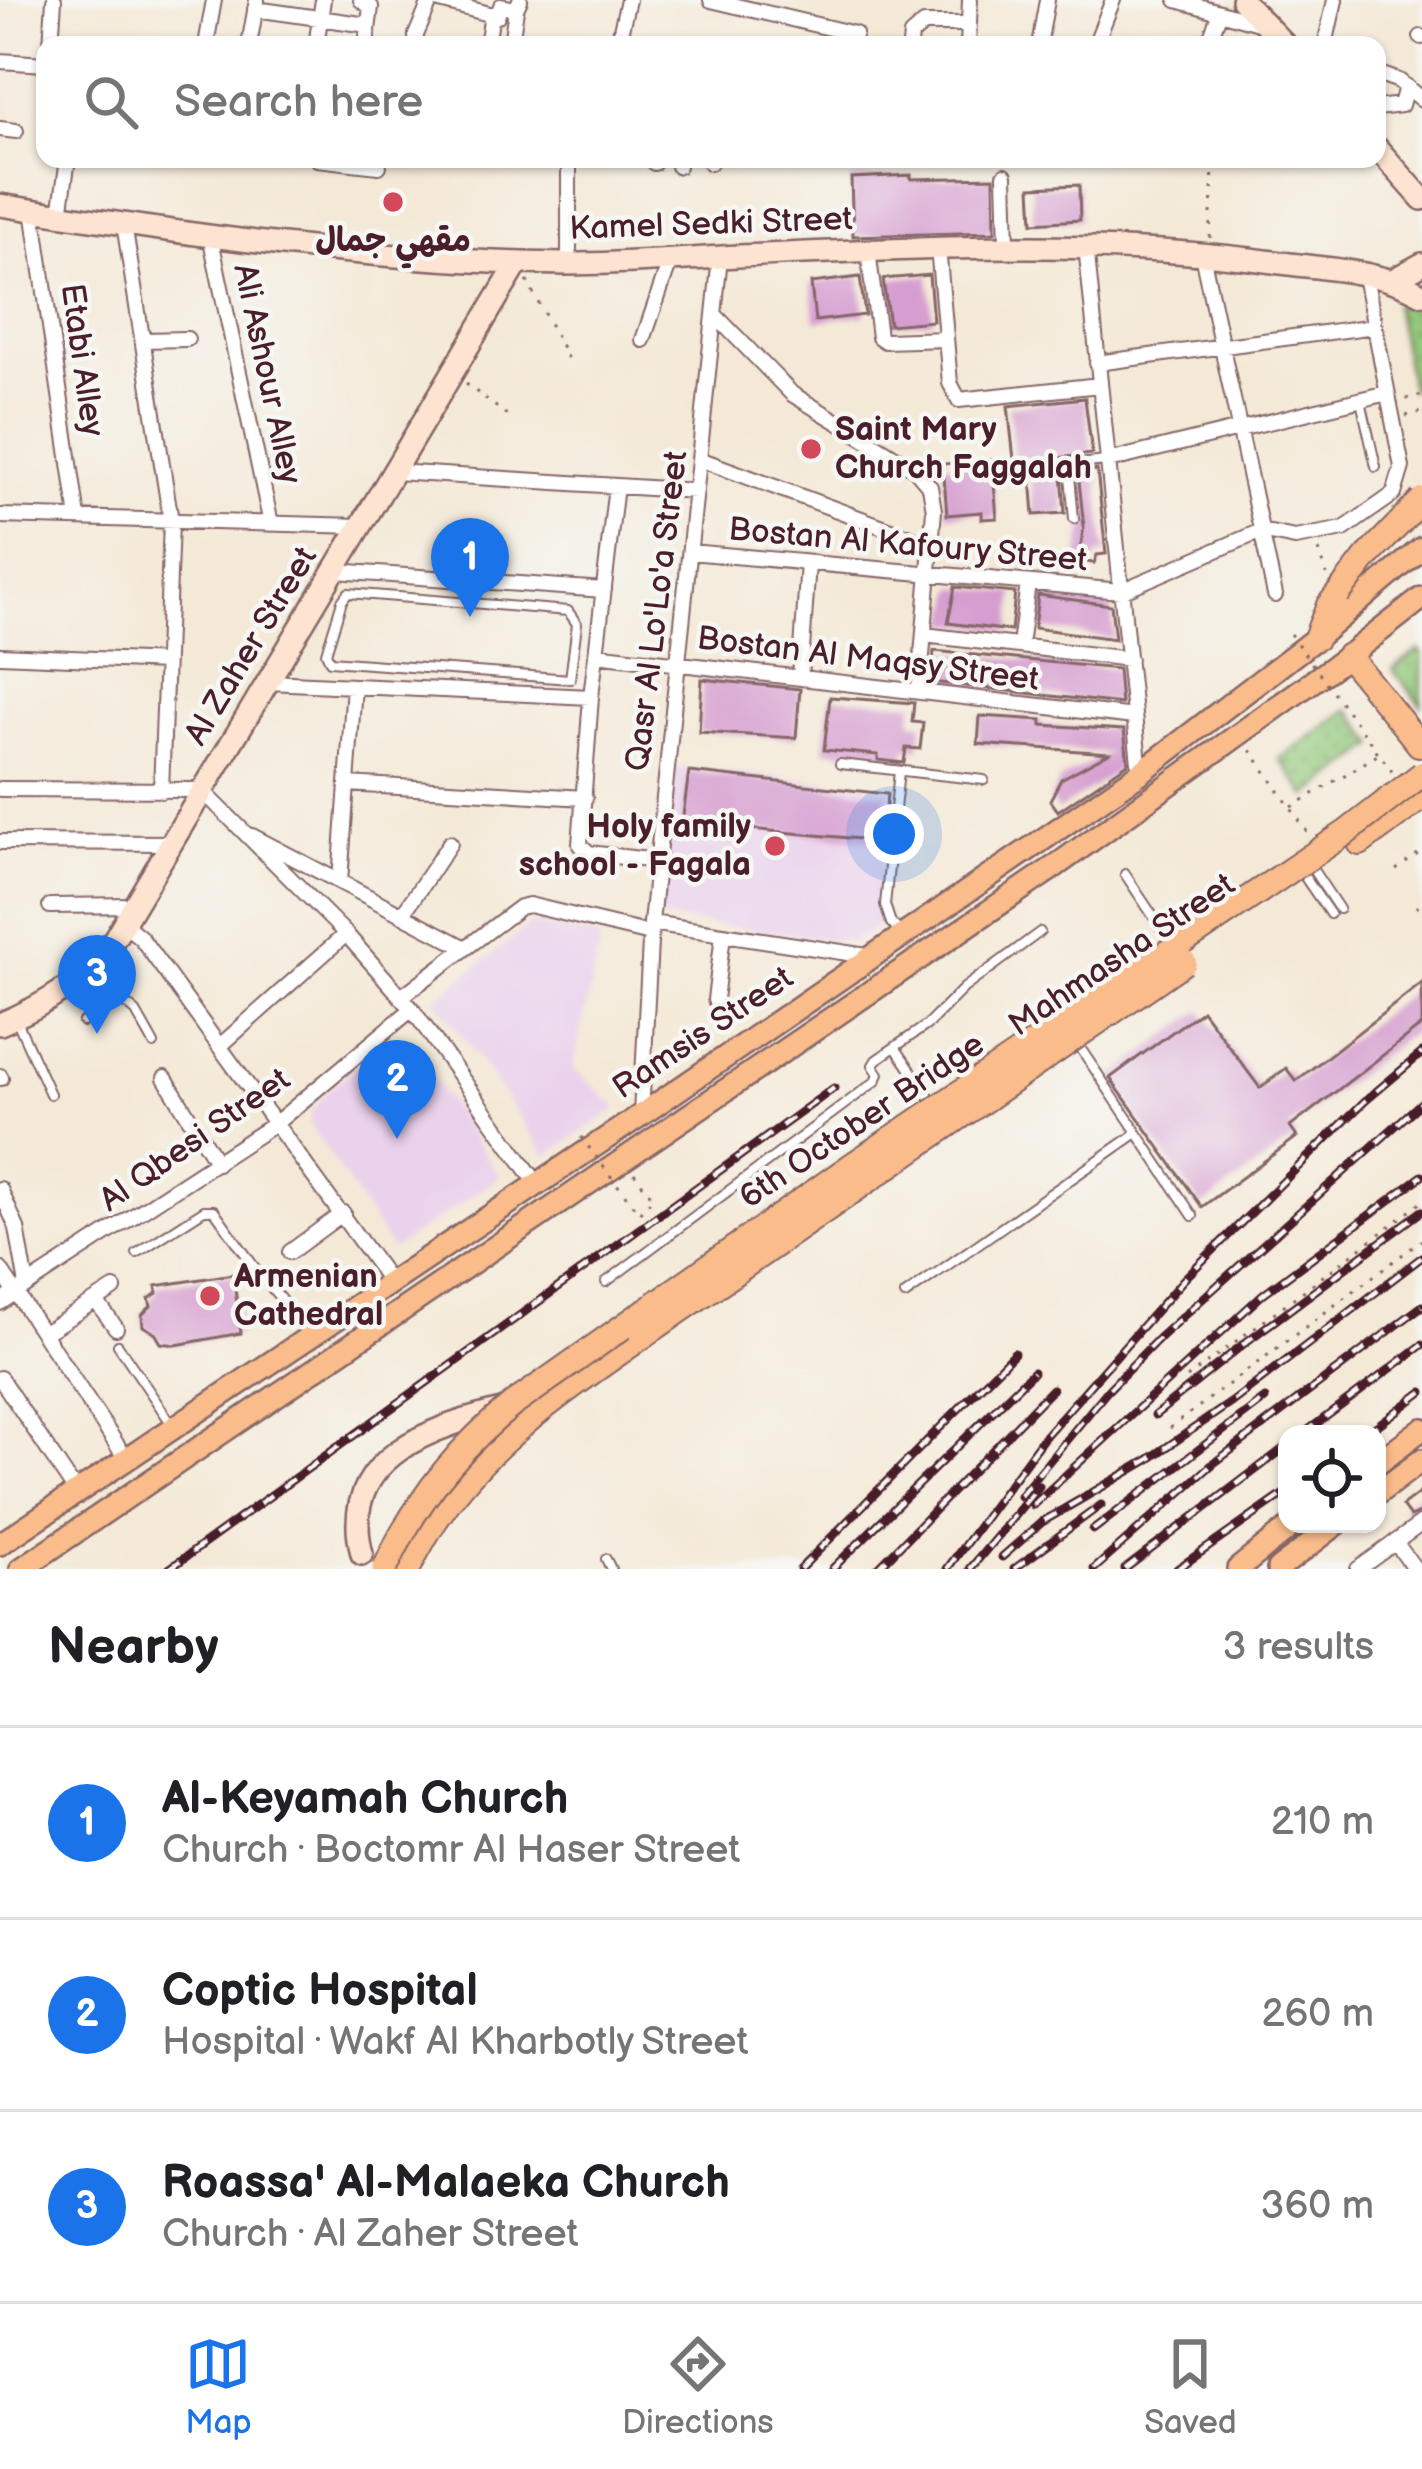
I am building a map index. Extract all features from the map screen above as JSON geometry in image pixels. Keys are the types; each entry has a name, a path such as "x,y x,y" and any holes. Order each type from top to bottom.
{"highway":[{"path":"1316,638 1333,583 1422,500"},
{"path":"1348,656 1421,742"},
{"name":"6th October Bridge","path":"387,1569 442,1475 462,1449 512,1406 832,1179 1417,782"},
{"name":"6th October Bridge","path":"408,1569 453,1495 535,1412 1417,782"},
{"path":"387,1569 464,1458 528,1399 776,1226 798,1218"}],"main road":[{"path":"1242,0 1276,36"},
{"path":"1386,158 1422,199"},
{"name":"Kamel Sedki Street","path":"0,205 210,235 518,263 1086,246 1206,254 1365,276 1422,294"},
{"name":"Al Zaher Street","path":"8,1020 52,1000 81,979 110,946 518,263"},
{"path":"1391,281 1422,264"},
{"name":"Ramsis Street","path":"0,1544 1141,773 1316,638 1422,548"},
{"name":"Ramsis Street","path":"21,1569 1057,865 1422,598"},
{"path":"1389,623 1422,620"},
{"name":"Mahmasha Street","path":"362,1554 357,1510 368,1482 393,1454 438,1429 538,1399 1312,866 1409,794 1417,782"},
{"path":"1386,1456 1422,1430"},
{"path":"1386,1487 1422,1460"},
{"path":"1238,1569 1283,1533"},
{"path":"1278,1569 1309,1533"}],"street":[{"path":"51,36 53,0"},
{"path":"208,36 214,0"},
{"path":"317,36 323,0"},
{"path":"361,0 370,5 367,36"},
{"path":"418,36 434,0 505,6"},
{"path":"619,36 628,0"},
{"path":"711,0 828,36"},
{"path":"968,36 970,0"},
{"path":"1041,36 1047,0"},
{"path":"1099,36 1113,0"},
{"path":"1178,0 1267,26"},
{"path":"1327,36 1335,0"},
{"path":"250,36 256,5 368,25"},
{"path":"490,36 505,6"},
{"path":"505,6 512,36"},
{"path":"1211,36 1219,14"},
{"path":"910,36 925,24 969,24"},
{"path":"839,36 855,34"},
{"path":"0,61 36,63"},
{"path":"1386,78 1422,100"},
{"path":"1386,107 1401,105 1406,86"},
{"path":"60,214 67,168"},
{"path":"569,168 569,264"},
{"path":"1005,175 1007,245"},
{"name":"Etabi Alley","path":"33,210 78,518"},
{"path":"124,224 171,521 161,791"},
{"name":"Ali Ashour Alley","path":"210,235 271,524"},
{"path":"1086,246 1141,773"},
{"path":"938,247 955,396 964,400 1100,385"},
{"path":"868,250 878,337 885,341 946,339"},
{"path":"1206,254 1275,596"},
{"name":"Qasr Al Lo'Lo'a Street","path":"641,1115 657,861 720,257"},
{"path":"643,340 670,261"},
{"path":"1121,591 1261,531 1278,537 1314,537 1344,529 1394,494 1402,467 1365,276"},
{"path":"715,315 792,394 923,477 933,498 919,692"},
{"path":"1097,363 1375,326"},
{"path":"143,340 188,339"},
{"path":"1108,461 1360,399 1389,398"},
{"path":"702,460 932,545"},
{"path":"395,472 696,491"},
{"path":"616,486 591,698 580,845 585,851 657,861"},
{"path":"0,516 359,526"},
{"name":"Bostan Al Kafoury Street","path":"690,552 1121,591"},
{"path":"800,678 808,563"},
{"path":"335,571 604,590"},
{"path":"1020,646 1028,583"},
{"path":"925,635 1129,659"},
{"name":"Bostan Al Maqsy Street","path":"596,654 1135,717"},
{"path":"0,656 166,662"},
{"path":"268,682 591,698"},
{"path":"340,882 354,686"},
{"path":"347,784 585,798"},
{"path":"0,789 202,792 346,934 406,1003 536,1182"},
{"path":"241,830 466,948"},
{"path":"0,842 172,843"},
{"path":"402,915 451,843"},
{"path":"50,906 129,914 141,938 390,1282"},
{"name":"Al Qbesi Street","path":"0,1303 276,1123 466,948 520,907 874,957"},
{"path":"220,1046 346,934"},
{"path":"716,1000 723,934"},
{"path":"165,1078 218,1163"},
{"path":"0,1189 17,1228 21,1288"},
{"path":"290,1252 343,1213"},
{"path":"0,1269 21,1288 44,1333 127,1460"},
{"path":"44,1333 114,1289"},
{"path":"96,1301 117,1336"},
{"path":"0,1378 76,1493"},
{"path":"1363,1567 1422,1523"},
{"path":"1395,1542 1415,1569"}],"lane":[{"path":"1360,399 1376,467"},
{"path":"1032,469 1108,461"},
{"path":"1070,465 1074,519"},
{"path":"467,602 468,580"},
{"path":"348,593 467,602 573,613 577,624 569,679 327,658 348,593"},
{"path":"840,764 984,780"},
{"path":"899,771 885,904 891,923 907,934"},
{"path":"1312,866 1335,911"},
{"path":"1125,874 1179,956"},
{"path":"606,1282 876,1081 879,1075 874,1062 1040,932"},
{"path":"81,979 100,1011"},
{"path":"83,1022 118,1002 131,1006 154,1044"},
{"path":"8,1020 50,1094"},
{"path":"1069,1031 1193,1216"},
{"path":"895,1047 944,1117"},
{"path":"904,1295 1137,1133"},
{"path":"136,1253 204,1210 214,1210 311,1335"},
{"path":"117,1336 174,1428"},
{"path":"606,1559 611,1569"}],"path":[{"path":"1206,254 1213,168"},
{"path":"518,263 571,365"},
{"path":"452,374 512,419"},
{"path":"1389,398 1422,394"},
{"path":"1314,537 1333,583"},
{"path":"1290,634 1379,754 1417,782"},
{"path":"1239,734 1291,808 1312,866"},
{"path":"1291,808 1379,754"},
{"path":"1396,870 1422,851"},
{"path":"581,1137 639,1213 653,1198 623,1159"},
{"path":"1187,1378 1422,1202"},
{"path":"1170,1428 1422,1240"}],"shaded area":[{"name":"Holy family school - Fagala","path":"669,767 894,788 882,903 886,921 852,942 656,918"},
{"path":"530,924 601,938 573,1068 618,1108 547,1156 436,999"},
{"path":"408,1042 500,1177 392,1250 310,1125 310,1114 329,1089 373,1052 380,1062"}],"green space":[{"path":"1402,303 1422,319 1422,387 1411,390 1394,305"},
{"path":"1419,650 1422,654 1421,705 1393,670"},
{"path":"1349,709 1376,745 1307,796 1280,759"}],"building":[{"path":"911,175 911,179 994,177 995,232 853,236 851,178"},
{"path":"1079,185 1080,220 1033,223 1031,187"},
{"path":"929,275 933,321 889,325 883,279"},
{"path":"860,277 865,315 815,321 811,283"},
{"path":"1085,398 1092,454 1031,461 1015,468 1008,406"},
{"path":"992,460 997,518 982,519 982,512 947,515 943,464"},
{"path":"1097,470 1106,554 1097,555 1094,563 1078,561 1084,527 1078,472"},
{"path":"1062,474 1065,513 1034,515 1031,477"},
{"path":"955,587 1015,593 1011,631 948,623"},
{"path":"1038,595 1111,605 1115,639 1034,628"},
{"path":"934,651 1118,669 1121,704 931,682"},
{"path":"702,679 800,689 796,738 699,732"},
{"path":"830,697 914,703 912,722 923,723 920,749 906,748 904,763 878,760 878,755 824,750"},
{"path":"980,716 1124,730 1128,763 1058,811 1050,800 1061,779 1109,753 978,744"},
{"path":"689,772 887,794 883,841 682,823"},
{"path":"1422,983 1422,1025 1290,1127 1297,1137 1202,1207 1110,1078 1202,1010 1260,1088 1286,1068 1296,1081"},
{"path":"233,1274 241,1333 176,1345 161,1343 143,1326 142,1315 151,1306 149,1299 157,1293 156,1286"},
{"path":"1422,1491 1422,1512 1410,1517 1402,1506"}],"railway":[{"path":"947,1569 1044,1437 1184,1279 1365,1101 1422,1053"},
{"path":"169,1569 834,1088"},
{"path":"1020,1496 1108,1390 1161,1336 1422,1102"},
{"path":"1033,1505 1263,1294 1422,1176"},
{"path":"1155,1415 1422,1211"},
{"path":"1002,1557 1042,1522 1148,1460 1232,1402 1422,1257"},
{"path":"1094,1569 1214,1463 1422,1306"},
{"path":"1315,1425 1422,1345"},
{"path":"800,1569 1014,1353"},
{"path":"832,1569 1033,1372"},
{"path":"877,1569 1052,1389"},
{"path":"1378,1425 1422,1392"},
{"path":"1093,1530 1265,1399"},
{"path":"1125,1569 1278,1453"},
{"path":"970,1569 1039,1486"},
{"path":"1177,1569 1278,1498"},
{"path":"1014,1569 1101,1505"}],"place":[{"name":"مقهي جمال","path":"393,202"},
{"name":"Saint Mary Church Faggalah","path":"811,449"},
{"name":"Al-Keyamah Church","path":"470,617"},
{"name":"Holy family school - Fagala","path":"775,846"},
{"name":"Roassa' Al-Malaeka Church","path":"97,1034"},
{"name":"Coptic Hospital","path":"397,1139"},
{"name":"Armenian Cathedral","path":"210,1296"}]}
